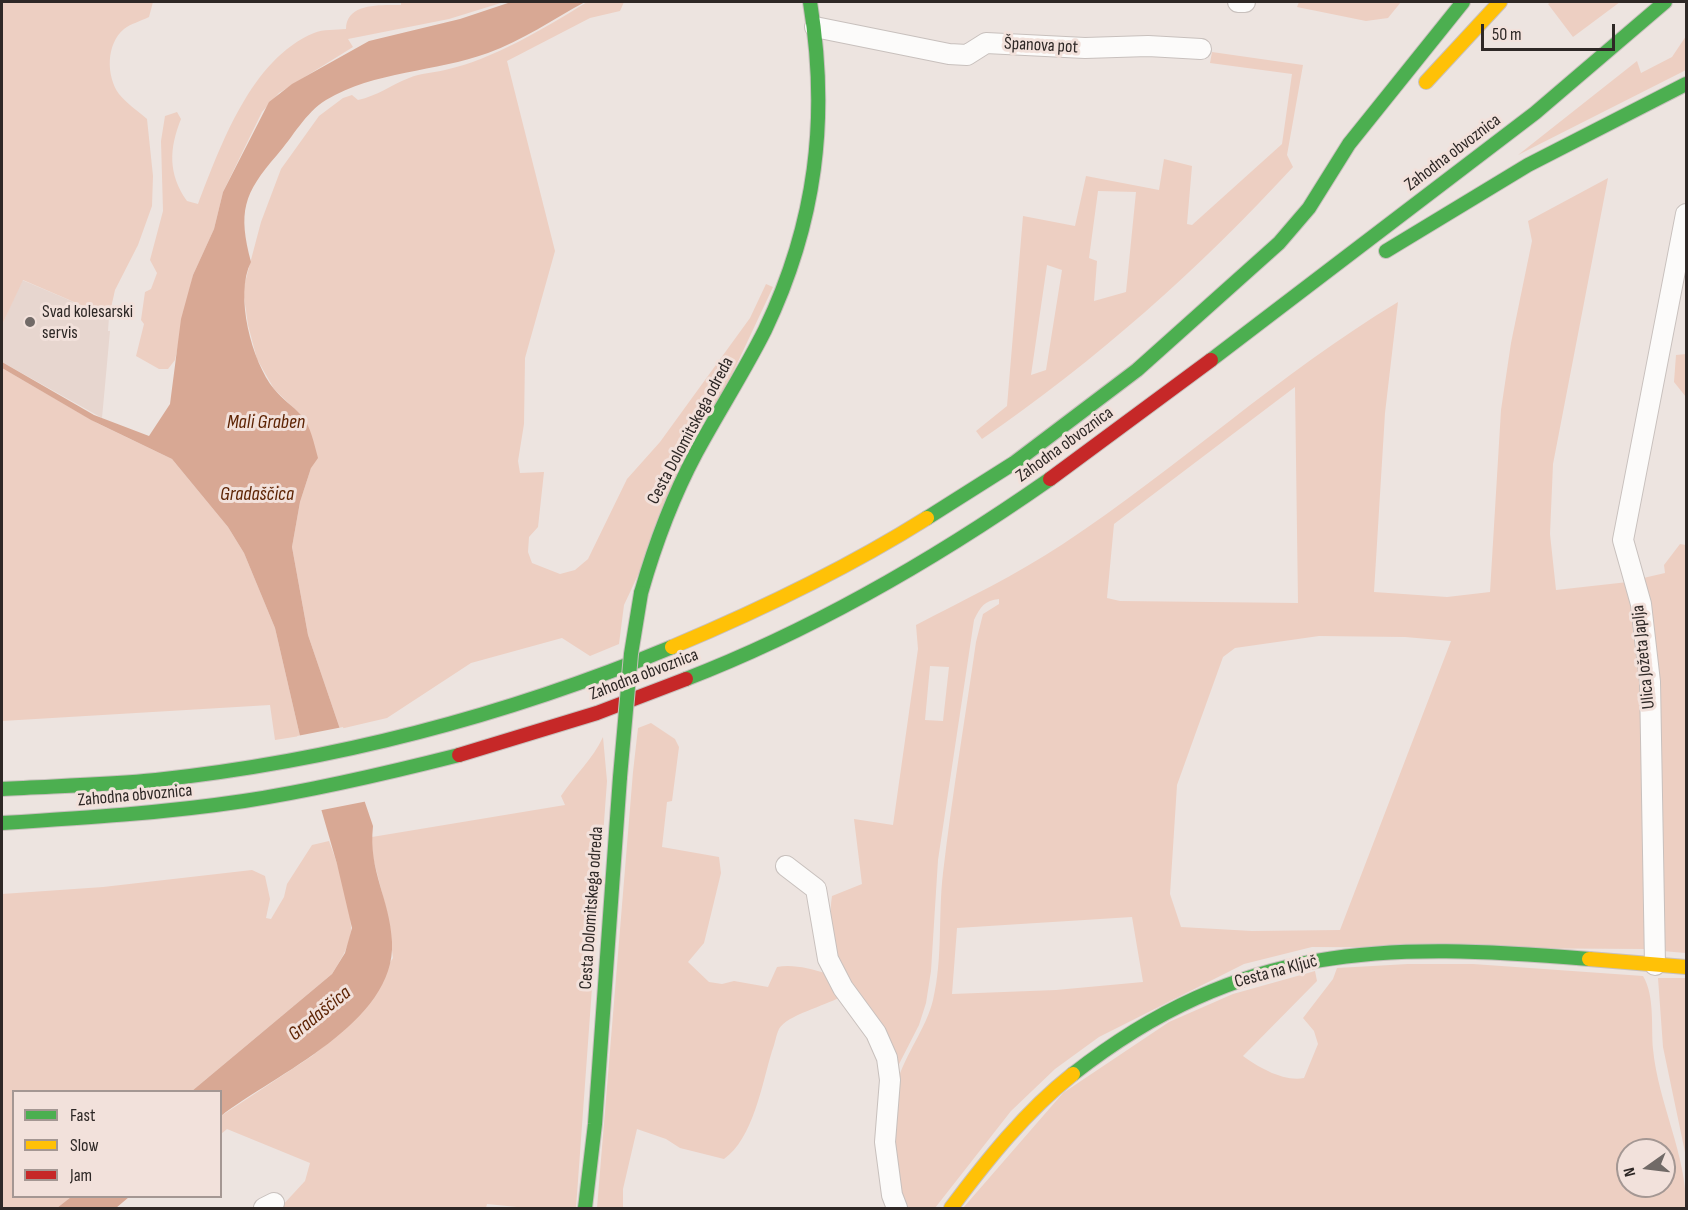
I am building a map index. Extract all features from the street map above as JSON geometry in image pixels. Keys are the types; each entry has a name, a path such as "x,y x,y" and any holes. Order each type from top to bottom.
{"main road":[{"name":"Cesta Dolomitskega odreda","path":"585,1209 594,1134 631,654 641,593 653,552 674,498 765,328 795,253 809,208 820,138 821,97 815,27 810,2"},
{"name":"Zahodna obvoznica","path":"2,789 121,783 262,765 393,739 537,698 635,664 761,609 889,542 1011,465 1089,409 1201,316 1304,216 1351,142 1463,2"},
{"path":"1419,90 1500,2"},
{"name":"Zahodna obvoznica","path":"2,823 132,816 272,798 401,771 548,730 669,686 756,648 854,600 944,549 1033,491 1563,91 1665,2"},
{"path":"1371,260 1528,165 1686,84"},
{"path":"1304,216 1358,157"},
{"path":"1290,299 1350,271"},
{"name":"Cesta na Ključ","path":"951,1209 1019,1122 1081,1065 1149,1020 1238,980 1317,959 1388,953 1485,954 1686,967"}],"street":[{"path":"1239,2 1245,2"},
{"name":"Španova pot","path":"815,27 949,54 967,55 986,43 1085,48 1148,46 1201,49"},
{"name":"Ulica Jožeta Japlja","path":"1655,965 1649,672 1641,604 1623,540 1686,214"},
{"path":"786,867 816,889 828,959 884,1048 890,1080 885,1142 892,1195 897,1209"}],"shaded area":[{"path":"2,2 153,2 149,17 124,29 118,35 111,51 110,69 115,87 125,101 147,119 153,176 152,206 138,245 115,290 109,317 23,280 2,325"},
{"path":"401,2 504,2 449,19 348,39 353,47 279,93 262,112 223,192 214,229 193,275 175,360 168,369 159,369 136,356 144,324 141,320 145,292 151,289 157,273 150,260 163,211 161,141 165,116 177,112 181,119 174,141 172,161 176,181 187,201 198,204 217,156 241,106 273,62 292,45 314,33 346,29 352,14 359,10 376,5 401,5"},
{"path":"587,2 624,2 620,11 590,18 507,61 555,251 525,358 524,424 518,461 520,473 544,472 538,527 529,537 528,552 532,563 560,574 575,570 588,559 627,479 660,442 750,318 766,284 773,287 624,605 619,644 590,656 562,638 471,663 387,718 340,729 308,635 292,547 300,502 311,468 303,417 274,389 257,359 248,325 243,290 261,222 281,169 319,116 343,98 352,95 358,100 414,76 445,70 481,59 537,32"},
{"path":"1299,2 1401,2 1388,18 1366,21 1297,7"},
{"path":"1551,2 1620,2 1573,37 1548,4"},
{"path":"1686,36 1686,70 1518,155 1637,61 1641,73 1672,57"},
{"path":"1212,52 1303,65 1287,155 1293,167 1221,241 1145,312 1066,378 982,439 976,431 1007,406 1023,216 1075,226 1086,176 1159,190 1164,159 1192,166 1187,224 1192,225 1282,144 1292,74 1210,63","holes":["1098,191 1136,192 1126,292 1094,301 1097,261 1089,258","1047,265 1062,270 1046,370 1031,375"]},
{"path":"1608,178 1553,464 1550,534 1556,590 1628,582 1641,646 1647,949 1312,947 1244,964 1099,1037 1055,1069 1011,1111 935,1208 908,1208 902,1197 895,1166 893,1111 895,1095 905,1062 926,1021 933,1000 938,968 943,873 976,642 983,614 999,604 999,599 984,605 974,620 938,860 931,971 926,1003 919,1025 896,1070 860,1008 840,965 831,919 832,896 862,884 854,819 893,825 918,649 916,625 1009,576 1063,544 1106,515 1312,359 1398,302 1385,413 1374,592 1447,597 1490,592 1501,410 1511,343 1532,241 1528,221","holes":["1295,387 1298,603 1120,601 1107,598 1114,524","1319,636 1405,637 1451,641 1340,930 1252,931 1181,927 1170,894 1177,785 1223,657 1235,648","930,666 949,667 943,721 925,720","1132,917 1143,982 1056,990 952,994 957,928"]},
{"path":"22,280 109,317 108,331 110,331 102,418 2,362 2,325"},
{"path":"1686,354 1686,397 1674,382 1676,355"},
{"path":"2,368 97,423 172,459 228,527 244,553 275,628 300,736 275,740 270,705 2,721"},
{"path":"1680,544 1686,545 1686,953 1662,951 1639,579 1665,573 1664,565"},
{"path":"651,723 675,739 679,747 672,801 667,802 662,847 719,857 721,873 704,943 688,962 709,982 722,984 734,981 768,987 777,967 790,966 808,969 825,973 840,997 790,1019 779,1029 749,1125 734,1150 724,1159 680,1148 666,1139 637,1129 623,1189 623,1208 597,1208 633,772 638,728"},
{"path":"603,737 607,781 576,1208 527,1208 487,1204 486,1208 280,1208 305,1181 310,1163 227,1129 222,1133 222,1115 312,1056 347,1027 393,958 387,912 371,850 372,837 565,805 561,796 594,753"},
{"path":"329,841 340,872 350,917 351,933 348,945 332,974 193,1090 12,1090 12,1198 70,1198 57,1208 2,1208 2,894 103,887 252,870 265,876 270,899 266,918 271,919 284,897 287,884 312,845"},
{"path":"1408,964 1473,964 1643,976 1651,1002 1656,1069 1674,1138 1616,1138 1616,1198 1676,1198 1676,1145 1682,1169 1686,1208 963,1208 1063,1093 1169,1022 1233,994 1315,971 1317,981 1243,1056 1281,1076 1304,1078 1318,1044 1314,1031 1303,1018 1333,979 1337,968"},
{"path":"1658,978 1686,978 1686,1157 1663,1047"}],"water":[{"path":"511,2 585,2 525,36 488,53 364,83 326,100 305,118 257,181 246,204 245,230 251,262 244,292 248,328 253,346 266,377 274,389 307,424 318,458 311,468 300,502 292,547 308,635 373,826 372,842 376,871 392,942 388,971 375,997 354,1022 300,1064 222,1115 222,1090 193,1090 332,974 345,953 352,928 337,864 300,736 275,628 244,553 228,527 172,459 91,420 2,368 2,362 94,415 149,436 170,404 181,319 193,275 214,229 223,192 269,102 292,84 369,41 460,19"},
{"path":"70,1198 128,1198 116,1208 57,1208"}],"pier":[{"path":"343,727 368,801 317,811 297,736"}],"traffic: fast":[{"path":"641,593 658,539 679,487 765,330 796,250 807,210 818,129 816,45 810,2"},
{"path":"927,518 1014,463 1137,370 1279,243 1309,208 1349,144 1463,2"},
{"path":"1211,360 1535,113 1665,2"},
{"path":"1386,251 1528,165 1686,84"},
{"path":"686,679 781,638 874,590 964,537 1050,479"},
{"path":"620,777 631,654 641,593"},
{"path":"2,789 156,780 288,761 419,732 483,714 547,694 672,647"},
{"path":"2,823 154,812 244,801 352,781 459,755"},
{"path":"585,1208 595,1124 620,777"},
{"path":"1073,1074 1135,1030 1196,998 1257,975 1318,961 1381,953 1446,951 1589,959"}],"traffic: slow":[{"path":"1426,82 1500,2"},
{"path":"672,647 802,588 927,518"},
{"path":"1589,959 1686,967"},
{"path":"951,1208 1023,1120 1073,1074"}],"traffic: jam":[{"path":"1050,479 1211,360"},
{"path":"459,755 597,713 686,679"}],"place":[{"name":"Svad kolesarski servis","path":"30,322"}],"water label":[{"name":"Mali Graben","path":"266,423"},
{"name":"Gradaščica","path":"257,495"},
{"name":"Gradaščica","path":"320,1014"}]}
